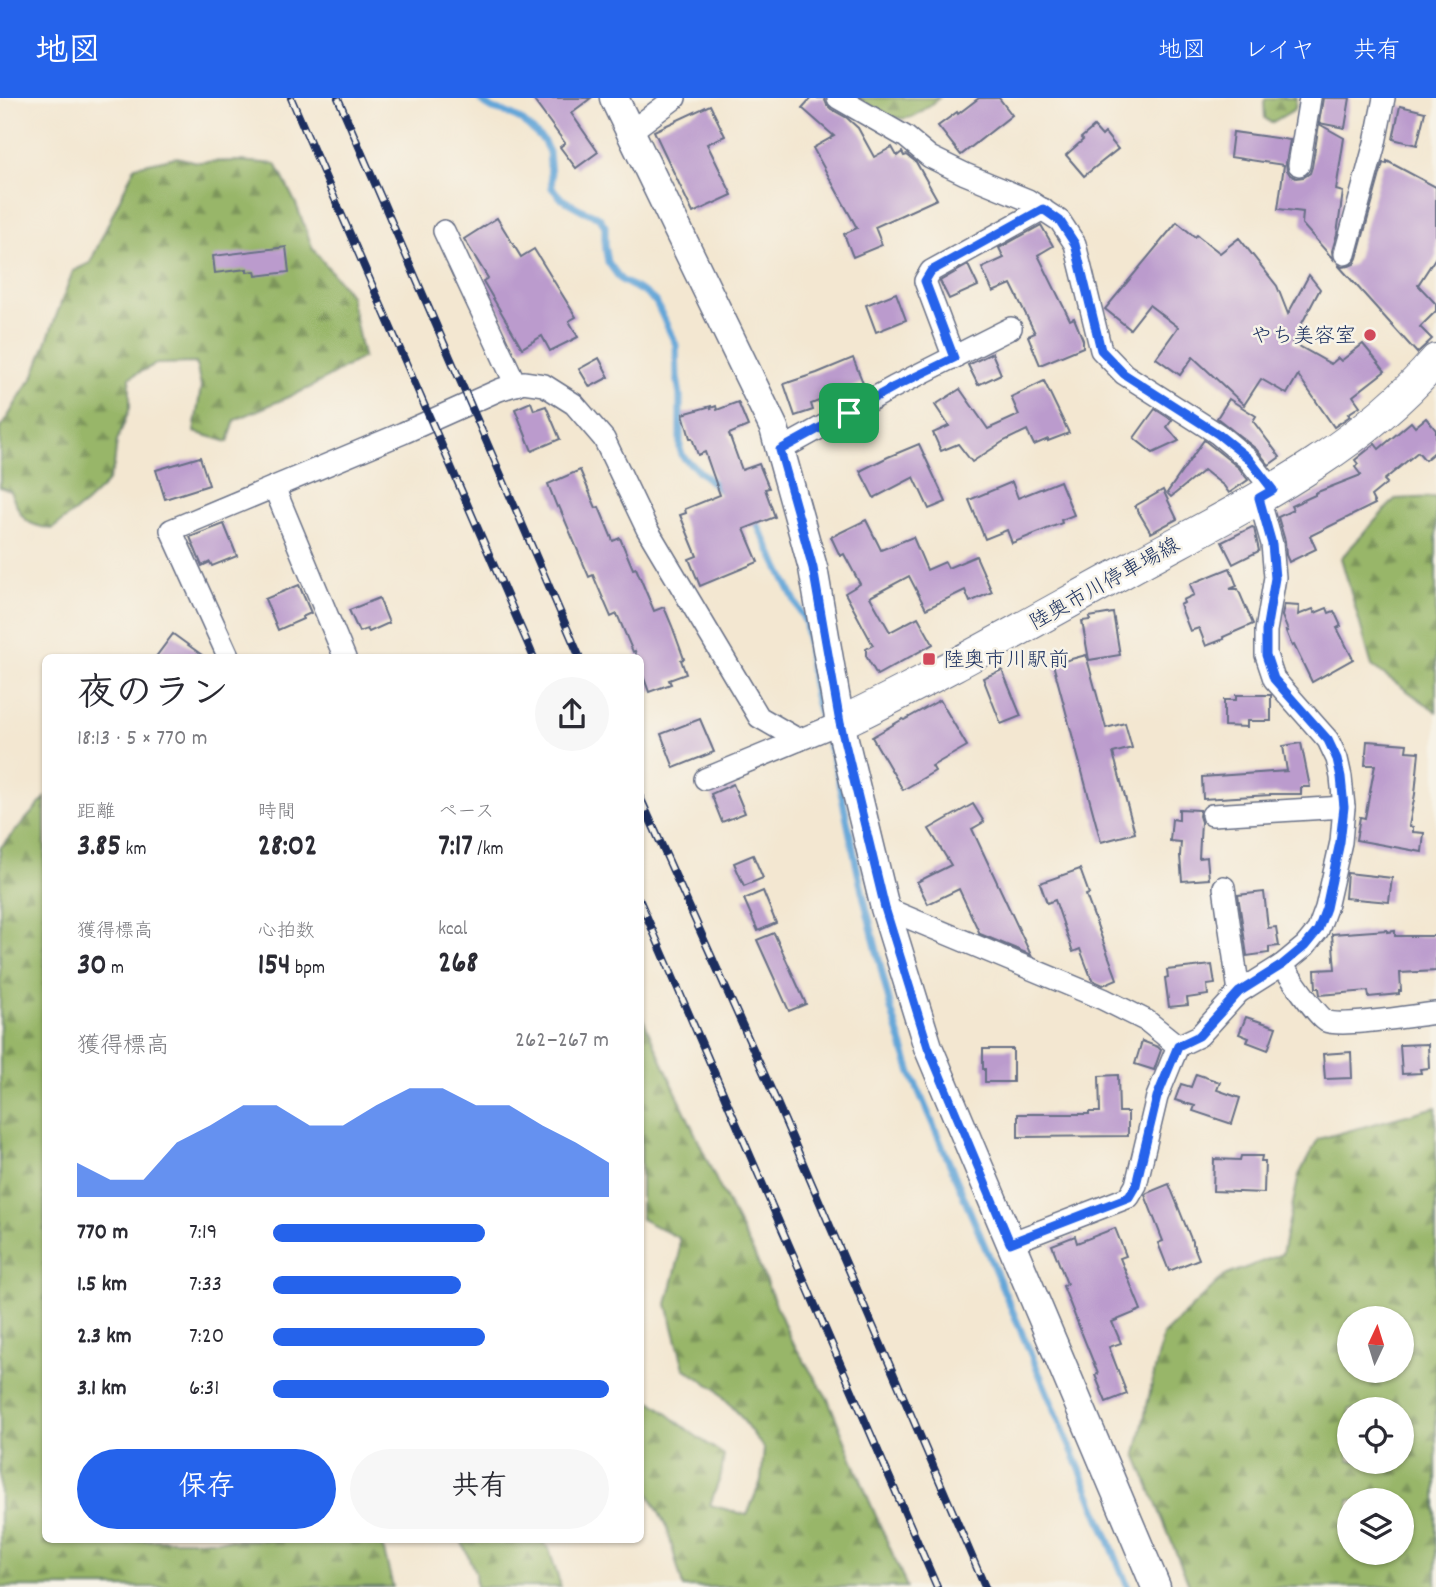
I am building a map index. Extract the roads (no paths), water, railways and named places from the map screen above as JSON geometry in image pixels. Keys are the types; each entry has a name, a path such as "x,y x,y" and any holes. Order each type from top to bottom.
{"main road":[{"name":"陸奥市川停車場線","path":"840,723 1266,494 1356,435 1418,382 1436,360"}],"street":[{"path":"614,98 774,428 813,568 840,723 885,908 928,1047 1156,1587"},
{"path":"630,132 675,98"},
{"path":"838,98 906,137 930,157 1028,200 1060,221 1075,244 1101,350 1124,374 1218,434 1248,458 1266,494 1272,544 1275,578 1266,631 1266,655 1274,679 1328,740 1337,759 1341,777 1344,807 1340,842 1326,908 1318,930 1305,946 1282,965 1239,992 1199,1036 1178,1046 1157,1097 1136,1185 1129,1197 1010,1243"},
{"path":"1299,164 1310,98"},
{"path":"1346,254 1384,98"},
{"path":"954,358 925,281 931,271 1043,209"},
{"path":"444,231 516,384"},
{"path":"780,450 894,387 1011,328"},
{"path":"227,654 172,530 499,390 523,382 544,385 573,404 604,439 647,529 760,717 799,740"},
{"path":"274,487 343,654"},
{"name":"陸奥市川停車場線","path":"705,779 840,723"},
{"path":"1212,815 1344,807"},
{"path":"1224,887 1239,992"},
{"path":"885,908 1104,999 1147,1021 1178,1046"},
{"path":"1282,965 1327,1021 1344,1023 1436,1013"}],"waterway":[{"path":"479,98 493,109 521,120 543,140 549,152 552,188 562,199 599,217 605,226 608,262 621,280 656,302 676,345 680,449 683,457 722,491"},
{"path":"753,516 806,623 816,700 836,768 891,1009 911,1073 1128,1587"}],"railway":[{"path":"291,98 532,654"},
{"path":"338,98 578,654"},
{"path":"644,806 775,1098 985,1587"},
{"path":"644,910 937,1587"}],"place":[{"name":"やち美容室","path":"1370,335"},
{"name":"陸奥市川駅前","path":"929,659"}]}
